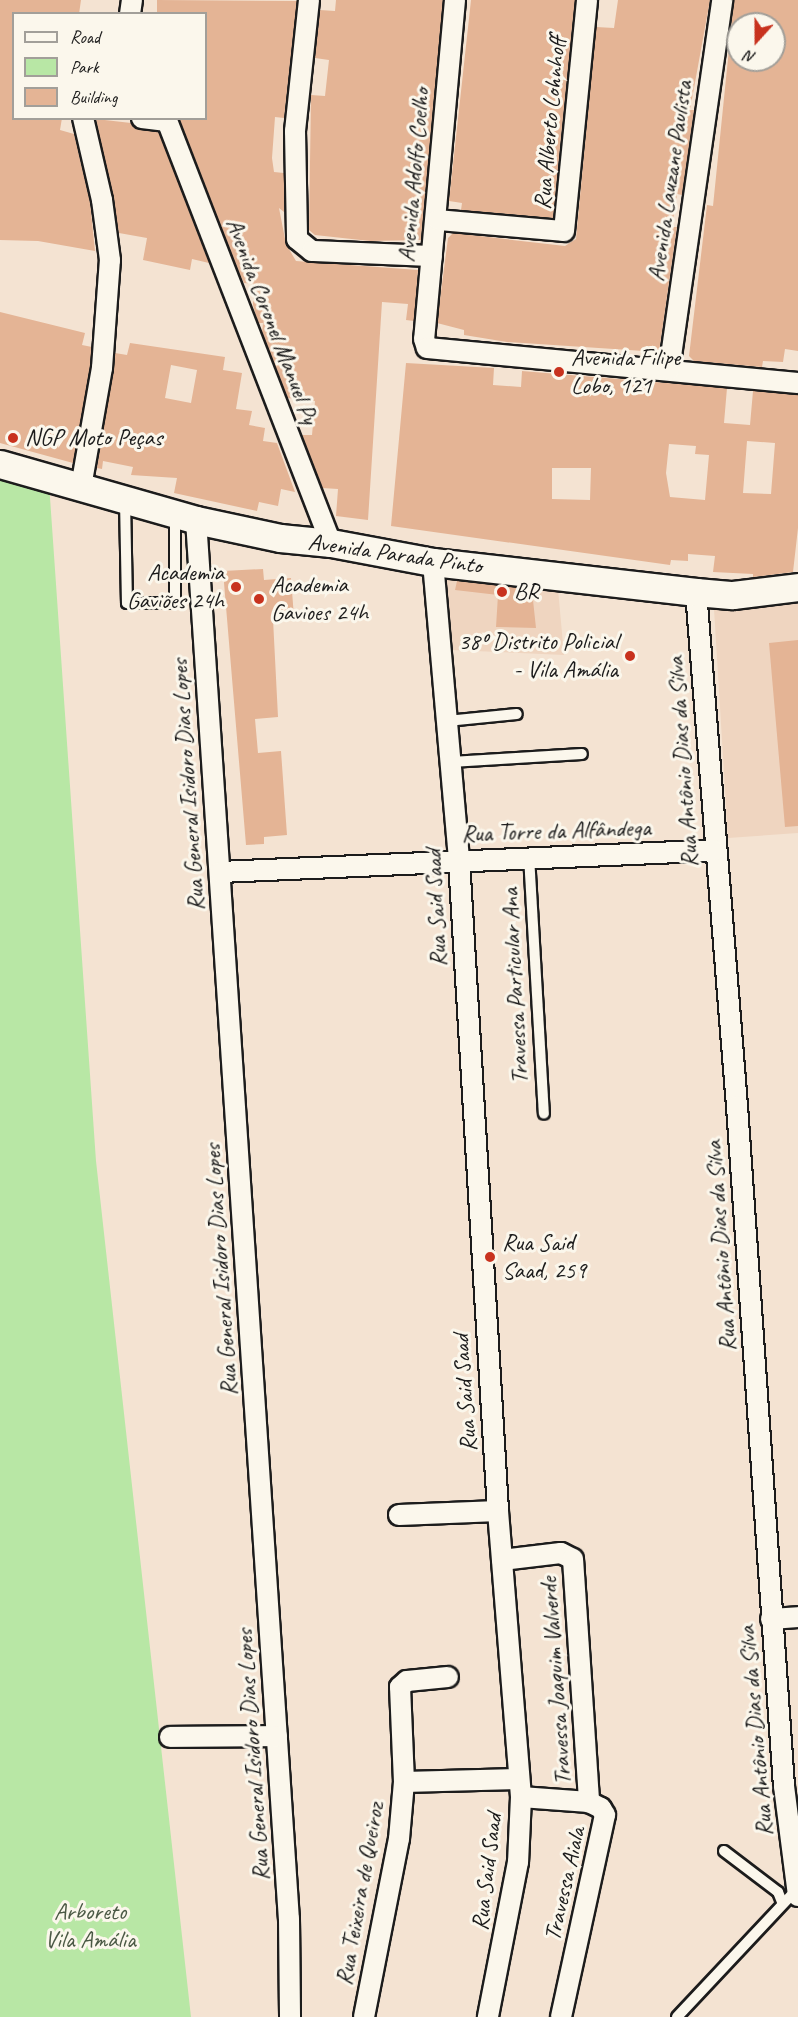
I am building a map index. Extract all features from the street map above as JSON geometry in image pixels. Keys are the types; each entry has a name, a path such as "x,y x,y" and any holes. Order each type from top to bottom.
{"main road":[{"name":"Avenida Parada Pinto","path":"0,464 185,517 279,538 331,543 433,562 733,595 798,587"}],"street":[{"path":"309,0 295,131 297,239 312,251 432,256"},
{"name":"Avenida Adolfo Coelho","path":"455,0 438,220 424,339 428,348 434,351 669,370"},
{"name":"Rua Alberto Lohnhoff","path":"438,220 564,231 587,0"},
{"name":"Avenida Lauzane Paulista","path":"669,370 722,0"},
{"path":"81,486 102,368 110,260 102,200 83,120"},
{"name":"Avenida Coronel Manuel Py","path":"167,120 331,543"},
{"path":"669,370 798,382"},
{"name":"Rua General Isidoro Dias Lopes","path":"185,517 220,872 289,1919 290,2017"},
{"name":"Rua Said Saad","path":"433,562 459,860 498,1511 520,1788 518,1862 488,2017"},
{"name":"Rua Antônio Dias da Silva","path":"696,592 714,850 737,1106 771,1619 793,1896"},
{"name":"Rua Torre da Alfândega","path":"220,872 529,856 714,850"},
{"path":"399,1515 498,1511"},
{"name":"Travessa Joaquim Valverde","path":"502,1560 561,1553 573,1559 589,1802"},
{"path":"771,1619 798,1617"},
{"name":"Rua Teixeira de Queiroz","path":"364,2017 394,1872 404,1782 400,1687 407,1681 448,1677"},
{"path":"170,1737 277,1736"},
{"name":"Travessa Aiala","path":"404,1782 520,1788 589,1802 604,1811 605,1820 561,2017"}],"lane":[{"path":"125,500 127,603 175,603 185,517"},
{"path":"447,721 517,714"},
{"path":"451,762 582,754"},
{"name":"Travessa Particular Ana","path":"529,856 544,1114"},
{"path":"677,2017 793,1896 778,1892 724,1851"}],"shaded area":[{"path":"446,574 558,589 564,655 451,650"},
{"path":"798,603 798,833 728,838 714,609"}],"green space":[{"name":"Arboreto Vila Amália","path":"0,470 49,483 96,1161 191,2017 0,2017"}],"building":[{"path":"0,0 81,0 79,12 12,12 12,120 62,120 60,130 74,134 90,202 95,251 38,241 0,240"},
{"path":"157,0 297,1 284,118 275,117 272,158 274,172 284,173 284,212 279,208 286,244 296,261 418,270 414,321 406,320 408,304 382,302 368,520 336,516 338,489 322,488 302,435 312,435 315,401 287,398 262,333 263,323 258,323 253,305 253,284 244,283 237,268 180,120 207,120 207,12 157,12"},
{"path":"336,0 443,0 421,240 370,241 315,235 309,230 311,95 325,96 329,60 315,58 320,10 335,11"},
{"path":"471,0 575,0 553,218 461,210 462,203 449,201"},
{"path":"618,0 710,0 690,110 694,110 682,195 677,194 672,227 677,227 659,352 507,342 464,335 464,330 437,323 448,238 453,233 565,246 576,239 596,27 614,28"},
{"path":"734,0 798,0 798,351 785,349 783,362 763,361 762,367 694,361 689,356 707,205 713,206 727,72 786,72 786,12 733,12"},
{"path":"96,120 131,123 140,130 159,132 209,263 192,259 190,270 143,260 147,238 119,233"},
{"path":"0,312 85,333 82,345 92,347 73,463 0,443"},
{"path":"130,343 225,357 223,370 242,373 236,409 252,411 249,425 265,428 263,441 277,443 295,492 281,489 278,506 259,502 257,511 174,493 177,478 131,475 133,467 103,461 102,469 97,468 115,353 127,355","holes":["171,365 197,370 191,403 165,398"]},
{"path":"406,363 494,368 493,385 521,387 522,371 727,388 724,423 750,425 753,391 798,395 798,528 793,572 753,577 753,574 713,572 715,556 688,554 688,561 671,560 670,565 391,526","holes":["747,441 775,443 771,494 743,493","669,444 696,446 695,454 709,455 705,500 670,497 666,473","552,468 591,468 590,500 552,499"]},
{"path":"263,569 264,580 291,578 294,617 273,619 278,717 255,719 258,753 281,751 287,835 264,837 264,844 246,845 223,571"},
{"path":"457,581 541,590 539,601 533,600 536,628 496,627 498,595 455,590"},
{"path":"798,640 798,826 785,827 769,643"}],"place":[{"name":"Avenida Filipe Lobo, 121","path":"559,372"},
{"name":"NGP Moto Peças","path":"13,438"},
{"name":"Academia Gaviões 24h","path":"236,587"},
{"name":"BR","path":"502,592"},
{"name":"Academia Gavioes 24h","path":"259,599"},
{"name":"38º Distrito Policial - Vila Amália","path":"630,656"},
{"name":"Rua Said Saad, 259","path":"490,1257"}]}
